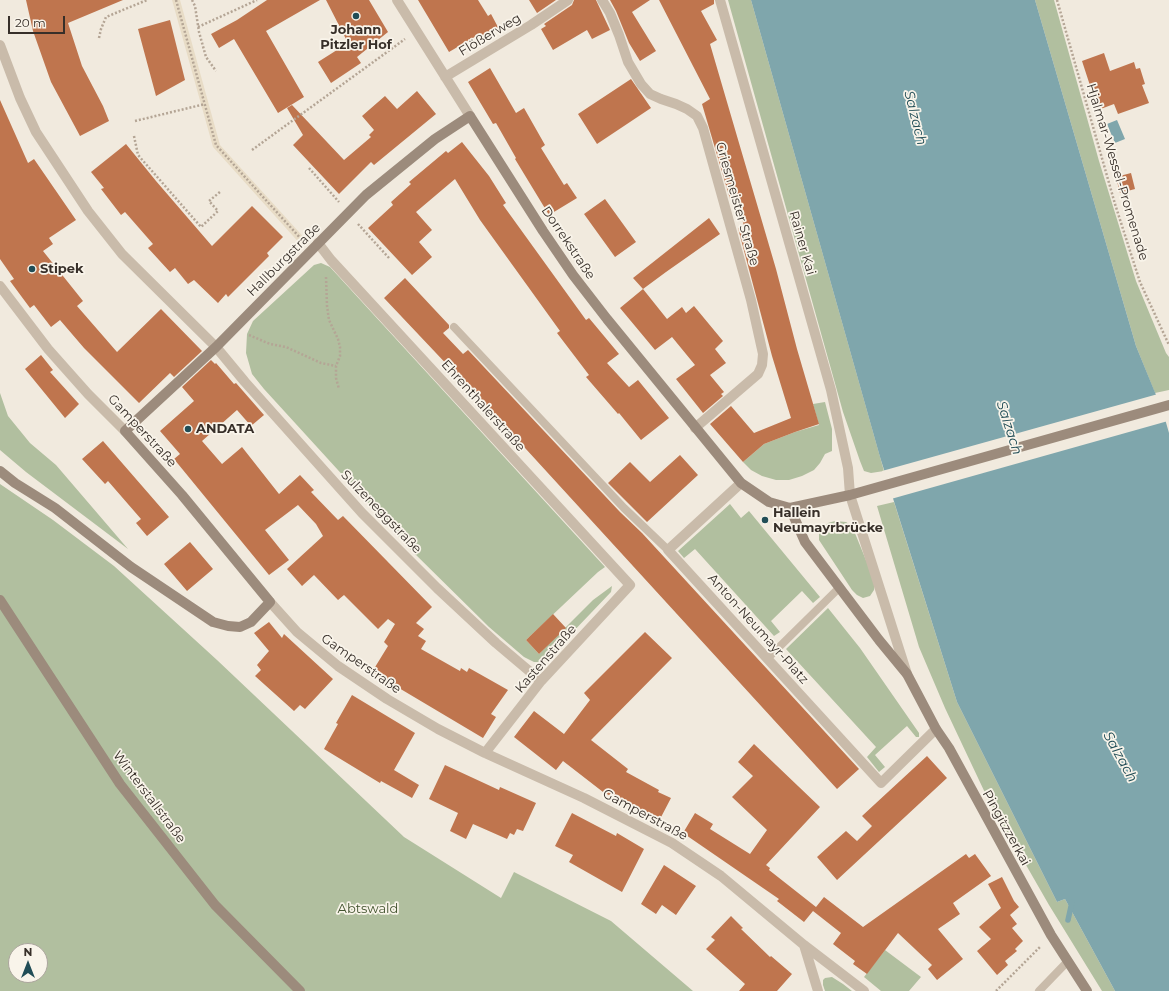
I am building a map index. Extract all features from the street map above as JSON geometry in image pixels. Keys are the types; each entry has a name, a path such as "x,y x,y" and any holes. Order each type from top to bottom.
{"street":[{"name":"Dorrekstraße","path":"397,0 573,275 607,320 741,483"},
{"name":"Flößerweg","path":"445,77 568,0"},
{"name":"Griesmeister Straße","path":"602,0 610,13 628,62 641,84 650,94 687,109 696,116 702,128 751,300 763,354 762,366 758,374 695,428"},
{"name":"Rainer Kai","path":"720,0 831,390 848,468 850,495"},
{"name":"Sulzeneggstraße","path":"0,45 20,98 36,132 88,211 122,254 216,347 245,382 362,513 437,588 496,643 541,681"},
{"name":"Hallburgstraße","path":"125,431 216,347 366,195 401,165 435,139 470,116"},
{"name":"Ehrenthalerstraße","path":"318,243 336,265 630,585"},
{"name":"Gamperstraße","path":"0,286 48,349 88,394 125,431 182,495 270,602 297,632 338,666 387,699 419,718 485,753 584,798 672,843 721,876 804,945 864,991"},
{"path":"668,550 741,483 769,502 790,508 850,495 1169,405"},
{"path":"0,471 15,483 55,508 131,567 213,622 228,626 240,627 251,622 270,602"},
{"path":"850,495 907,674"},
{"path":"790,508 805,542 879,640 907,674"},
{"name":"Anton-Neumayr-Platz","path":"668,550 880,783 936,729"},
{"name":"Kastenstraße","path":"485,753 541,681 630,585"},
{"name":"Winterstallstraße","path":"0,600 120,784 215,905 300,991"},
{"name":"Pingitzzerkai","path":"907,674 1051,935 1087,991"},
{"path":"804,945 818,991"}],"lane":[{"path":"454,327 624,508 668,550"},
{"path":"767,660 840,587"},
{"path":"1039,991 1068,961"}],"path":[{"path":"99,38 106,17 147,0"},
{"path":"176,0 216,145 306,244"},
{"path":"192,0 195,6 198,27 206,57 216,70"},
{"path":"198,27 257,0"},
{"name":"Hjalmar-Wessel-Promenade","path":"1057,0 1107,175 1140,282 1169,345"},
{"path":"252,150 416,31"},
{"path":"135,121 205,104"},
{"path":"134,136 138,155 201,227 218,211 209,201 220,192"},
{"path":"326,275 329,320 338,338 340,347 340,356 336,366 336,378 339,389"},
{"path":"236,327 254,338 286,347 321,363 336,366"},
{"path":"996,991 1051,935"}],"green space":[{"path":"728,0 751,0 884,471 871,473 864,471 843,412"},
{"path":"1035,0 1054,0 1099,161 1136,281 1169,357 1169,390 1155,393 1136,346"},
{"path":"321,263 330,267 605,567 526,640 539,654 593,600 612,586 611,592 549,657 541,662 534,662 524,657 489,627 411,550 252,374 246,353 247,334 253,321 314,265"},
{"path":"0,393 8,416 30,443 56,465 128,549 26,472 0,450"},
{"path":"825,402 832,429 832,451 825,454 814,470 789,480 776,480 762,476 751,470 743,462 764,444 795,432 819,425 813,404"},
{"name":"Abtswald","path":"0,484 53,520 114,566 217,660 404,837 501,898 514,872 611,921 693,991 0,991"},
{"path":"894,502 957,702 1057,902 1065,899 1115,991 1102,991 1049,905 987,797 945,708 919,647 877,506"},
{"path":"730,504 741,518 749,511 820,597 813,603 802,591 771,621 780,632 774,636 695,549 684,558 678,551"},
{"path":"835,521 846,522 852,526 875,582 874,590 870,596 863,598 852,590 819,540 819,534 822,528 828,523"},
{"path":"828,608 860,648 919,733 919,737 916,737 907,726 875,755 885,767 879,772 867,757 876,747 786,649"},
{"path":"885,950 921,977 909,991 881,991 864,977"},
{"path":"832,977 852,991 825,991 823,980 825,978"}],"shaded area":[{"path":"172,0 180,0 220,145 308,242 302,246 213,147"}],"water":[{"name":"Salzach","path":"751,0 1035,0 1136,346 1163,412 1169,433 1169,991 1115,991 1065,899 1057,902 957,702 880,457"},
{"path":"1117,120 1125,139 1115,143 1107,124"}],"pier":[{"path":"1158,394 1168,421 891,499 882,471"}],"building":[{"path":"26,0 123,0 68,23 82,66 103,106 109,121 80,136 51,82 33,31"},
{"path":"267,0 320,0 266,31 304,97 278,113 234,39 219,48 211,34 237,20"},
{"name":"Johann Pitzler Hof","path":"326,0 369,0 388,32 357,57 361,63 331,83 318,62 348,43"},
{"path":"418,0 478,0 488,16 491,14 499,29 481,39 478,35 449,52"},
{"path":"529,0 556,0 537,13"},
{"path":"574,0 596,0 610,30 592,39 587,30 553,50 541,29 546,26 544,24 572,5"},
{"path":"610,0 650,0 632,12 656,51 640,61 629,43"},
{"path":"659,0 714,0 714,4 701,11 717,40 710,44 776,269 819,424 764,444 743,462 710,424 731,406 754,433 791,418 772,356 738,228 744,226 736,197 730,199 702,104 710,99"},
{"path":"170,20 185,80 156,96 138,29"},
{"path":"1104,53 1110,71 1134,62 1136,69 1140,68 1145,84 1142,85 1149,103 1118,114 1114,104 1098,110 1082,61"},
{"path":"490,68 516,113 524,108 545,145 541,148 564,185 567,183 577,198 549,215 515,159 516,158 496,123 493,124 468,82"},
{"path":"631,79 651,108 597,144 578,114"},
{"path":"417,91 436,114 374,165 371,162 339,194 293,145 303,135 287,108 292,105 344,160 371,137 369,135 374,130 362,116 385,96 397,109"},
{"path":"0,100 28,163 34,159 76,220 49,238 53,244 43,251 83,301 77,306 117,352 161,309 202,351 174,377 170,373 139,403 84,348 60,320 51,327 34,305 30,308 10,281 14,279 0,259"},
{"path":"462,142 489,176 506,203 503,205 586,320 589,318 619,354 607,363 629,387 638,380 669,418 641,440 586,377 589,375 557,333 560,331 480,220 455,179 416,212 432,230 419,242 432,257 412,275 368,228 393,205 391,202 411,184 409,182 446,151 448,153"},
{"path":"126,144 212,246 252,206 283,237 267,253 269,256 228,297 226,294 218,303 194,280 188,284 175,268 170,272 148,248 153,244 125,212 121,215 101,189 104,188 91,172"},
{"path":"1131,173 1135,189 1120,193 1116,177"},
{"path":"605,199 636,242 615,257 584,214"},
{"path":"709,218 720,234 643,289 633,278"},
{"path":"405,278 449,325 449,328 443,333 463,354 468,350 620,512 642,533 859,769 837,789 504,425 384,298"},
{"path":"643,289 667,319 682,307 686,313 694,306 723,341 715,349 726,363 710,375 724,392 721,394 723,396 703,413 676,379 695,365 672,337 655,350 620,308"},
{"path":"41,355 53,370 50,372 79,404 65,418 25,369"},
{"path":"211,360 215,364 216,363 234,384 236,383 264,415 251,426 237,410 202,441 222,464 242,447 279,494 300,475 314,490 311,492 338,520 343,516 432,607 416,623 424,629 418,636 426,641 421,649 460,671 461,668 467,672 469,668 508,690 491,714 496,717 483,738 372,672 388,646 384,642 395,624 388,619 378,629 344,595 338,600 314,575 302,586 287,569 323,536 316,524 298,505 265,530 289,560 269,575 174,459 180,454 160,431 194,401 182,387"},
{"path":"103,441 169,517 147,536 136,523 141,519 108,481 105,484 82,459"},
{"path":"680,455 698,475 647,522 608,483 630,462 650,482"},
{"path":"190,542 213,569 187,591 164,564"},
{"path":"553,614 566,628 539,654 526,640"},
{"path":"269,622 282,638 284,634 333,679 305,709 300,705 294,711 255,676 261,670 257,665 269,651 254,633"},
{"path":"645,632 672,658 591,740 628,769 626,772 659,790 658,792 671,798 659,821 603,792 563,761 556,770 514,737 534,711 564,734 590,700 584,693"},
{"path":"352,695 415,733 394,770 419,785 412,798 381,781 380,783 324,749 338,724 336,723"},
{"path":"754,744 820,807 766,865 770,868 769,870 816,907 824,897 863,927 966,854 969,858 975,854 991,876 953,903 960,914 938,929 963,959 937,980 928,969 932,965 898,933 867,974 853,964 855,961 833,944 841,933 813,911 804,922 777,901 779,899 683,833 695,813 713,824 710,829 750,854 767,830 732,797 753,776 738,762"},
{"path":"927,756 947,778 837,880 817,857 846,831 857,841 872,826 862,816"},
{"path":"445,765 499,790 500,787 536,803 523,831 517,829 514,835 510,833 507,839 473,824 466,839 450,831 458,813 429,799"},
{"path":"572,813 616,836 617,833 644,849 622,892 569,862 573,855 555,846"},
{"path":"664,865 696,886 676,915 662,905 656,914 641,904"},
{"path":"1002,877 1014,901 1019,907 1010,915 1017,924 1012,928 1023,941 1015,949 1017,951 1005,961 1008,965 997,975 977,951 991,939 979,927 1001,908 988,884"},
{"path":"731,916 743,928 741,929 770,957 771,956 792,974 777,991 739,991 745,984 706,949 715,940 711,937"}],"waterway":[{"path":"1068,920 1072,902"}],"place":[{"name":"Johann Pitzler Hof","path":"356,16"},
{"name":"Stipek","path":"32,269"},
{"name":"ANDATA","path":"188,429"},
{"name":"Hallein Neumayrbrücke","path":"765,520"}]}
